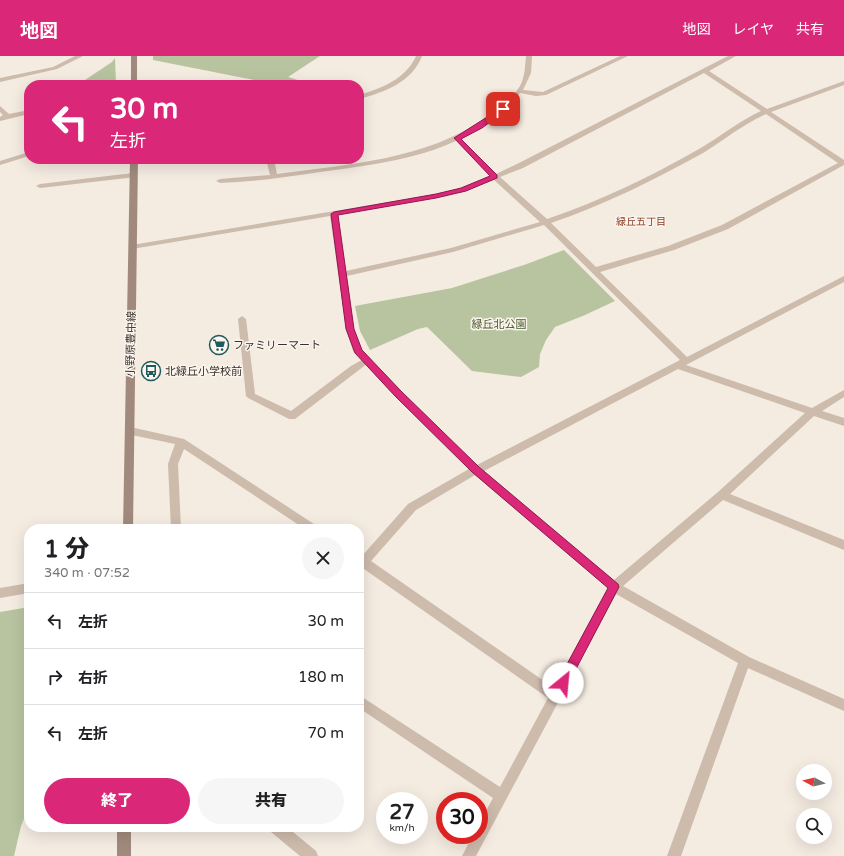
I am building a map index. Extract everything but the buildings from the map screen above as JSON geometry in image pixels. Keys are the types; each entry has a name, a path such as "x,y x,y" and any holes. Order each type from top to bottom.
{"street":[{"path":"0,80 55,68 80,56"},
{"path":"134,56 134,80"},
{"path":"364,95 395,83 409,72 419,56"},
{"path":"364,164 385,161 424,152 480,126 501,112 519,91 528,74 530,56"},
{"path":"607,56 609,63"},
{"path":"519,91 544,94 625,56"},
{"path":"132,247 334,214 463,190 520,166 733,56"},
{"path":"593,271 671,248 725,228 842,160 705,71"},
{"path":"342,274 459,248 545,222 629,188 663,172 711,145 766,111 844,83"},
{"path":"0,108 7,116"},
{"path":"0,119 24,113"},
{"path":"457,138 495,177 545,222 593,271 686,360"},
{"path":"0,163 24,156"},
{"name":"小野原豊中線","path":"128,524 134,164"},
{"path":"271,164 274,176"},
{"path":"220,181 247,180 363,164"},
{"path":"40,186 134,175"},
{"path":"334,214 350,329 358,351 398,394 476,470 614,587 745,661 844,705"},
{"path":"364,559 412,507 476,470 844,279"},
{"path":"242,319 251,396 292,416 354,368 367,360"},
{"path":"676,365 844,422"},
{"path":"469,856 614,587 722,495 812,412 844,393"},
{"path":"130,431 181,442 305,524"},
{"path":"176,524 173,464 181,442"},
{"path":"722,495 844,545"},
{"path":"364,566 556,696"},
{"path":"0,593 24,589"},
{"path":"674,856 745,661"},
{"path":"364,704 502,796"},
{"path":"124,832 124,856"},
{"path":"282,832 311,856"}],"green space":[{"path":"153,56 320,56 288,77 298,80 254,80 153,60"},
{"path":"115,58 116,80 85,80 112,62"},
{"name":"緑丘北公園","path":"564,250 615,301 555,327 546,340 540,354 539,367 521,377 472,371 427,327 418,329 370,350 360,331 355,306 452,288 524,265"},
{"path":"24,608 24,819 14,856 0,856 0,612"}],"place":[{"name":"ファミリーマート","path":"219,345"},
{"name":"北緑丘小学校前","path":"151,371"}],"district":[{"name":"緑丘五丁目","path":"641,222"}],"route":[{"path":"503,109 497,115 480,126 457,138 495,177 463,190 334,214 350,329 358,351 398,394 476,470 614,587 563,683"}]}
